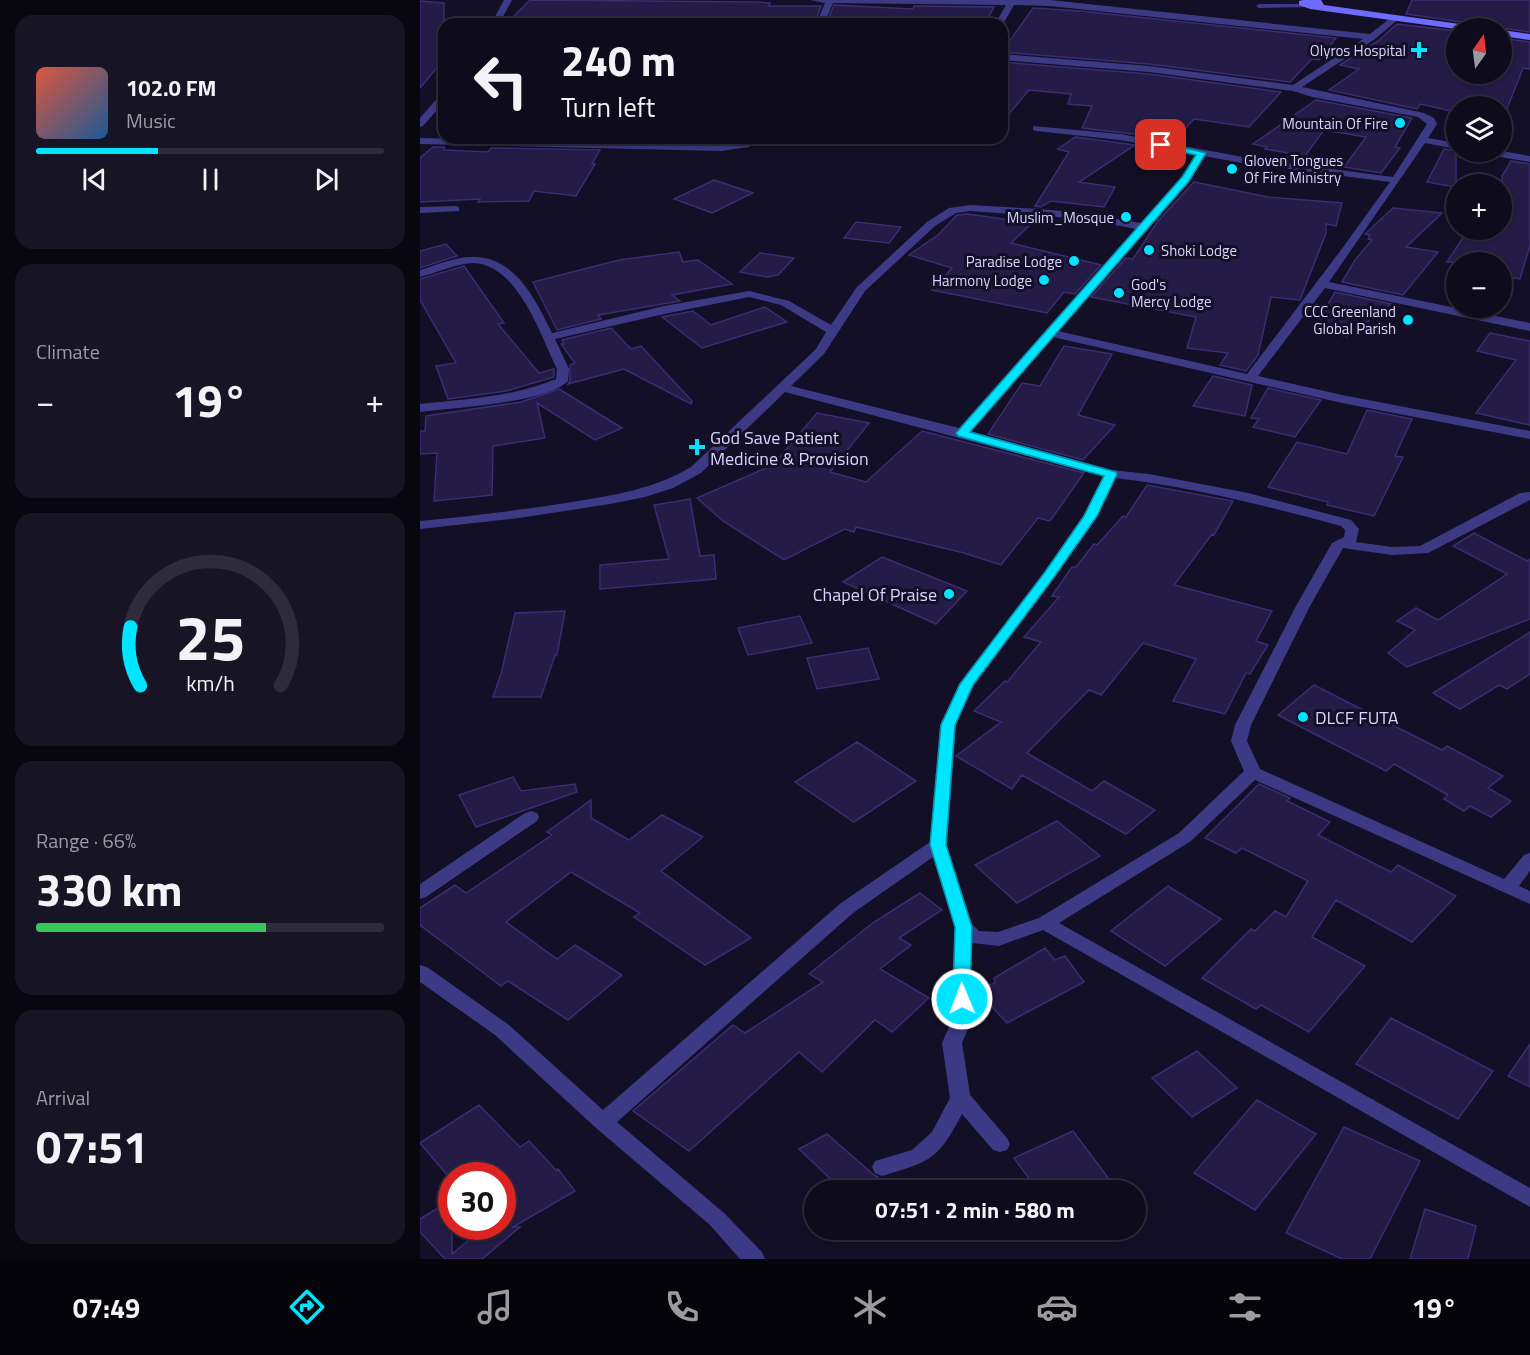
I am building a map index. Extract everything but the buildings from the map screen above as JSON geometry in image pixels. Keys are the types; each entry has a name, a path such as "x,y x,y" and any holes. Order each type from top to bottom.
{"main road":[{"path":"1311,3 1344,11 1446,25"},
{"path":"1512,34 1530,37"}],"street":[{"path":"498,18 508,0"},
{"path":"814,0 1050,3 1372,37"},
{"path":"823,18 831,0"},
{"path":"1003,18 1012,2"},
{"path":"1295,88 1372,37 1396,18"},
{"path":"1008,57 1149,69 1295,88 1342,101 1421,115 1431,120 1432,124 1423,140 1395,180 1321,285 1251,377"},
{"path":"420,124 438,103"},
{"path":"1036,128 1120,136 1201,153 1395,180"},
{"path":"1423,140 1446,144"},
{"path":"420,141 438,141"},
{"path":"647,144 721,148 746,144"},
{"path":"962,433 1186,179 1201,153"},
{"path":"1512,156 1530,159"},
{"path":"420,525 533,513 621,498 675,484 696,470 820,351 861,289 931,224 953,210 970,208 1051,213 1143,227"},
{"path":"420,210 455,209"},
{"path":"420,274 476,260 491,262 504,269 528,298 564,369 562,381 547,388 420,408"},
{"path":"1321,285 1530,327"},
{"path":"549,338 664,310 749,294 785,303 833,331"},
{"path":"1051,333 1342,399 1530,435"},
{"path":"780,387 1111,474 1149,478 1248,497 1346,523 1352,529 1352,539 1339,543 1298,616 1243,725 1239,741 1253,772 1530,898"},
{"path":"1000,1144 960,1098 952,1043 963,1018 961,979 964,927 938,845 948,725 967,684 1050,574 1090,516 1111,474"},
{"path":"1339,543 1395,551 1423,550 1524,496 1530,496"},
{"path":"964,927 974,936 999,939 1044,923 1185,837 1253,772"},
{"path":"420,893 531,817"},
{"path":"603,1122 847,908 938,845"},
{"path":"1508,887 1530,859"},
{"path":"1044,923 1530,1198"},
{"path":"420,972 502,1030 603,1122 717,1219 754,1259"},
{"path":"882,1167 919,1156 939,1138 960,1098"}],"lane":[{"path":"1259,6 1311,3"}],"place":[{"name":"Olyros Hospital","path":"1419,50"},
{"name":"Mountain Of Fire","path":"1400,123"},
{"name":"Gloven Tongues Of Fire Ministry","path":"1232,169"},
{"name":"Muslim_Mosque","path":"1126,217"},
{"name":"Shoki Lodge","path":"1149,250"},
{"name":"Paradise Lodge","path":"1074,261"},
{"name":"Harmony Lodge","path":"1044,280"},
{"name":"God's Mercy Lodge","path":"1119,293"},
{"name":"CCC Greenland Global Parish","path":"1408,320"},
{"name":"God Save Patient Medicine & Provision","path":"697,447"},
{"name":"Chapel Of Praise","path":"949,594"},
{"name":"DLCF FUTA","path":"1303,717"}],"route":[{"path":"962,999 964,927 938,845 948,725 967,684 1000,637 1050,574 1090,516 1111,474 962,433 1186,179 1201,153 1161,145"}]}
